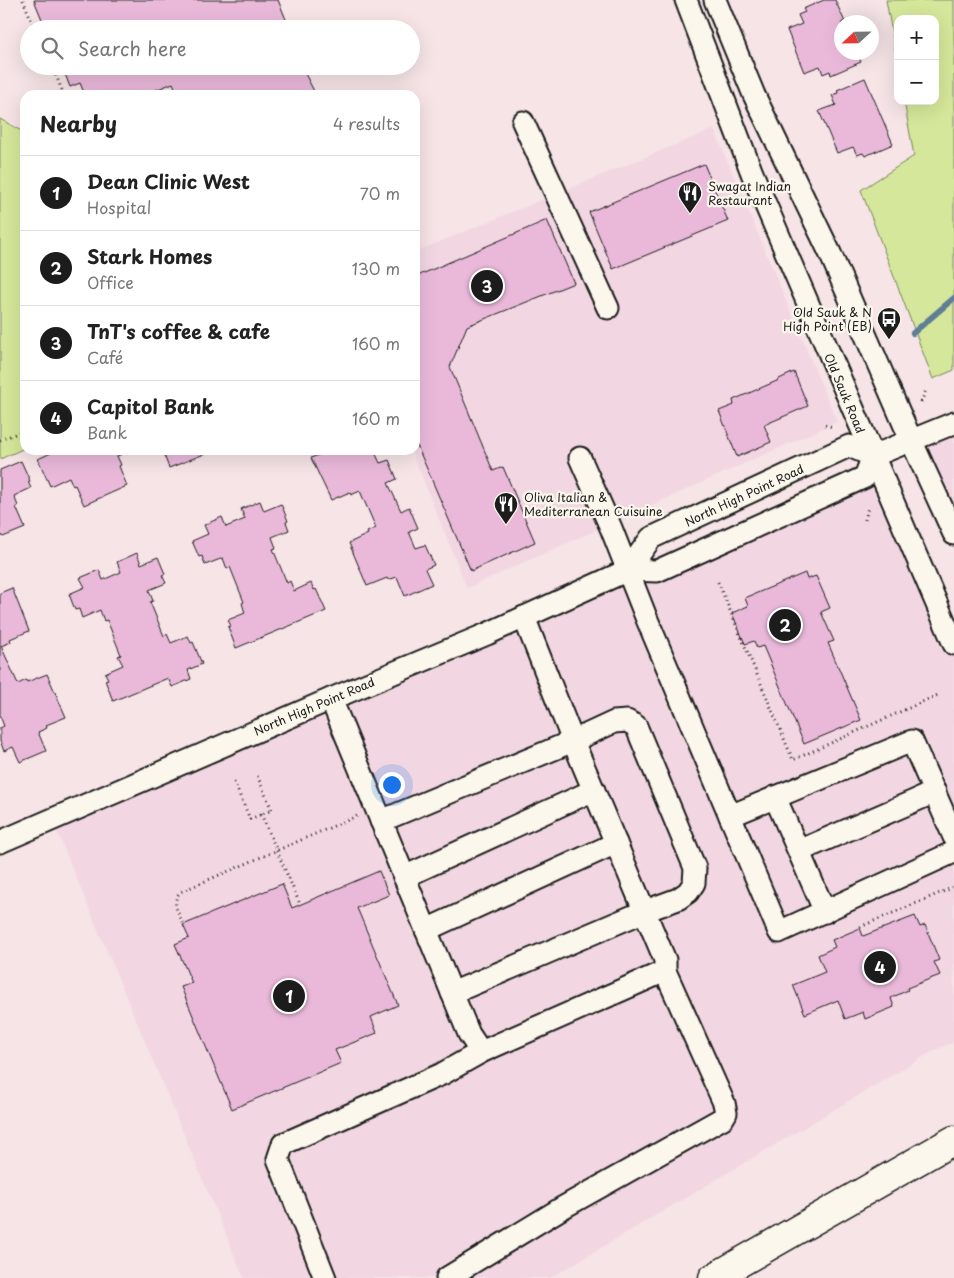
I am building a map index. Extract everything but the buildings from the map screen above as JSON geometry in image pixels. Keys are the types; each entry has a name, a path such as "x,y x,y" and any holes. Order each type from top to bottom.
{"highway":[{"path":"713,1278 954,1140"}],"street":[{"name":"Old Sauk Road","path":"686,0 752,173 954,644"},
{"path":"716,0 754,95 830,253 954,534"},
{"path":"523,122 608,308"},
{"path":"872,456 954,423"},
{"name":"North High Point Road","path":"0,842 524,617 628,570 656,571 865,477 872,456 849,446 651,538 628,570"},
{"path":"580,458 779,932 954,852"},
{"path":"447,1278 562,1208 723,1118 726,1113 724,1103 665,971 665,960 573,741 524,617"},
{"path":"331,699 469,1034 481,1052"},
{"path":"380,820 573,741 614,722 627,721 636,726 696,868 694,883 688,892 678,899 645,911 452,993"},
{"path":"730,816 912,741 954,837"},
{"path":"404,876 594,790"},
{"path":"798,851 935,792"},
{"path":"775,797 825,912"},
{"path":"426,930 616,843"},
{"path":"325,1278 278,1158 283,1144 442,1074 481,1052 665,971"}],"path":[{"path":"23,0 31,20"},
{"path":"56,75 62,90"},
{"path":"921,402 926,390"},
{"path":"825,424 833,427"},
{"path":"0,440 20,432"},
{"path":"864,520 868,508"},
{"path":"718,582 793,760 940,694"},
{"path":"234,782 250,819 272,810 256,773"},
{"path":"261,814 299,902"},
{"path":"183,923 175,901 180,892 357,816"},
{"path":"860,927 954,887"}],"shaded area":[{"path":"714,129 837,422 467,588 413,455 420,455 420,250"},
{"path":"954,423 954,534 911,440"},
{"path":"873,456 954,644 954,1042 935,1050 550,1278 244,1278 52,820 487,634 657,571 865,477"}],"green space":[{"path":"886,0 954,0 954,370 933,379 861,190 914,156 905,105 939,105 939,15 894,15 894,44"},
{"path":"0,119 20,130 20,450 0,459"}],"waterway":[{"path":"913,333 954,298"}],"place":[{"name":"Swagat Indian Restaurant","path":"690,214"},
{"name":"TnT's coffee & cafe","path":"487,286"},
{"name":"Old Sauk & N High Point (EB)","path":"889,340"},
{"name":"Oliva Italian & Mediterranean Cuisuine","path":"506,525"},
{"name":"Stark Homes","path":"785,625"},
{"name":"Capitol Bank","path":"880,967"},
{"name":"Dean Clinic West","path":"289,996"}]}
